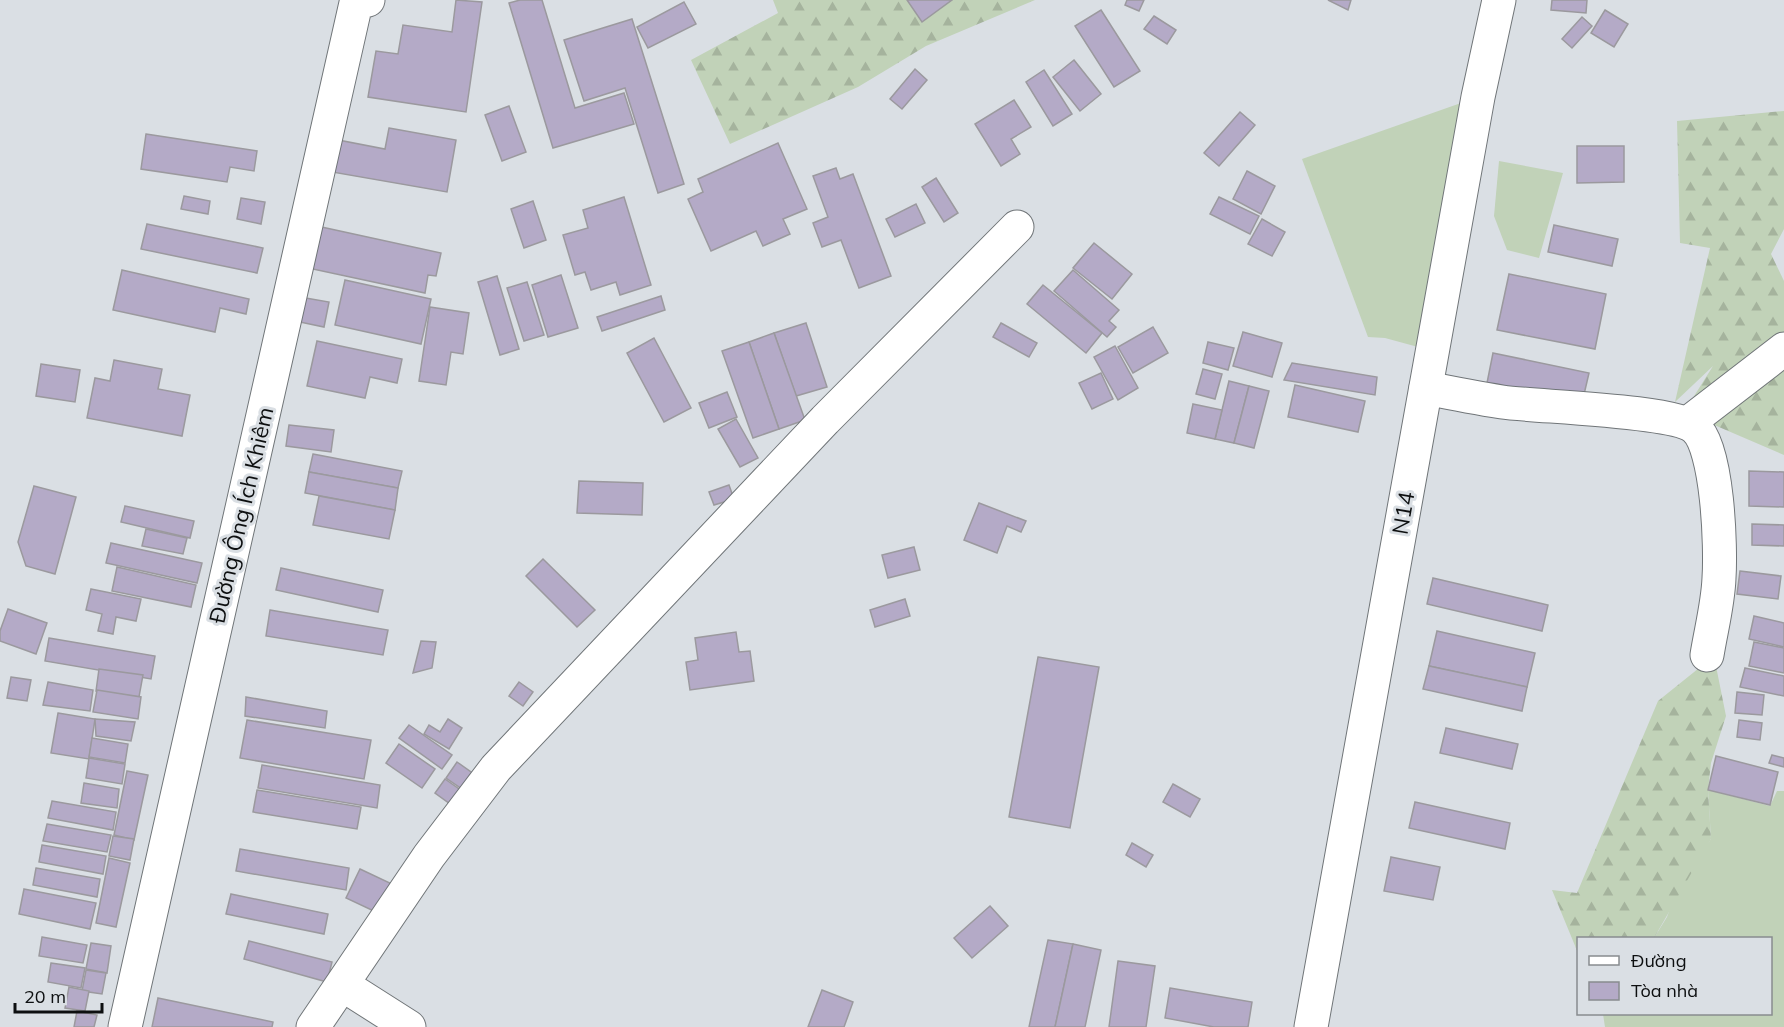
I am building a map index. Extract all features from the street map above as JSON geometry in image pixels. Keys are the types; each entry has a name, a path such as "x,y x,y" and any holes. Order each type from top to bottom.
{"street":[{"name":"N14","path":"1311,1027 1478,97 1499,0"},
{"name":"Đường Ông Ích Khiêm","path":"125,1027 363,1"},
{"path":"313,1027 429,856 496,768 825,420 1017,227"},
{"path":"1688,423 1784,349"},
{"path":"1426,388 1502,402 1661,417 1688,423 1704,440 1710,454 1719,536 1719,580 1707,655"},
{"path":"343,985 409,1027"}],"green space":[{"path":"773,0 1035,0 926,46 858,87 730,144 691,60 778,13"},
{"path":"1478,97 1418,347 1385,338 1368,337 1302,159"},
{"path":"1784,111 1784,229 1771,254 1784,281 1784,455 1684,412 1713,366 1675,402 1710,248 1680,243 1677,121"},
{"path":"1499,161 1563,173 1539,258 1507,250 1494,216"},
{"path":"1714,656 1726,716 1711,763 1708,790 1711,839 1655,937 1577,937 1577,951 1552,890 1577,893 1658,701"},
{"path":"1708,790 1770,806 1777,791 1784,791 1784,1027 1605,1027 1603,1015 1772,1015 1772,937 1655,937 1667,917 1679,882 1711,839"}],"building":[{"path":"456,0 482,2 466,112 368,97 376,51 398,54 403,25 452,32"},
{"path":"520,0 542,0 575,108 624,93 634,124 553,148 509,3"},
{"path":"907,0 952,0 922,22"},
{"path":"1127,0 1144,0 1139,11 1125,5"},
{"path":"1328,0 1351,0 1348,10"},
{"path":"1552,0 1587,0 1586,13 1551,10"},
{"path":"684,2 696,24 648,48 637,27"},
{"path":"1101,10 1140,71 1114,87 1075,26"},
{"path":"1605,10 1628,24 1614,47 1591,33"},
{"path":"1154,16 1176,30 1167,44 1144,29"},
{"path":"1582,17 1592,26 1572,48 1562,39"},
{"path":"632,19 684,184 658,193 625,88 584,101 564,40"},
{"path":"1074,60 1101,94 1080,111 1053,77"},
{"path":"915,69 927,80 902,109 890,99"},
{"path":"1044,70 1072,114 1053,126 1026,82"},
{"path":"1014,100 1031,127 1011,139 1020,154 1001,166 975,124"},
{"path":"509,106 526,152 502,161 485,115"},
{"path":"1240,112 1255,125 1219,166 1204,153"},
{"path":"389,128 456,140 447,192 332,172 338,140 385,149"},
{"path":"146,134 257,151 254,171 230,167 227,182 141,169"},
{"path":"778,143 807,209 783,219 790,234 763,246 756,231 711,251 688,199 703,192 698,179"},
{"path":"1577,146 1624,146 1624,182 1577,183"},
{"path":"836,168 840,179 853,174 891,276 859,288 841,240 822,247 813,223 828,217 813,176"},
{"path":"1247,171 1275,186 1261,214 1233,199"},
{"path":"936,178 958,213 944,222 922,187"},
{"path":"184,196 210,201 208,214 181,209"},
{"path":"624,197 651,285 620,295 616,282 591,290 585,272 575,275 563,235 588,228 583,210"},
{"path":"1219,197 1259,216 1250,234 1210,214"},
{"path":"241,198 265,202 261,224 237,219"},
{"path":"533,201 546,240 524,248 511,209"},
{"path":"916,204 925,223 895,237 886,219"},
{"path":"1262,219 1285,232 1272,256 1248,244"},
{"path":"147,224 263,248 257,273 141,249"},
{"path":"1554,225 1618,239 1612,266 1548,252"},
{"path":"317,226 441,253 436,276 428,275 425,293 308,268"},
{"path":"1094,243 1132,274 1112,299 1073,268"},
{"path":"122,270 249,299 246,314 220,308 215,332 113,310"},
{"path":"1073,270 1119,310 1109,321 1116,327 1107,337 1054,291"},
{"path":"1509,274 1606,294 1595,349 1497,330"},
{"path":"561,275 578,328 548,337 532,285"},
{"path":"497,276 519,349 500,355 478,282"},
{"path":"345,280 431,299 421,344 335,325"},
{"path":"527,282 544,335 524,341 507,288"},
{"path":"1043,285 1102,333 1086,353 1027,304"},
{"path":"661,296 665,310 602,331 597,317"},
{"path":"300,297 329,302 324,327 295,321"},
{"path":"430,307 469,313 463,354 451,352 446,385 419,381"},
{"path":"806,323 827,387 796,396 774,333"},
{"path":"1001,323 1037,343 1029,357 993,337"},
{"path":"1153,327 1168,353 1133,373 1118,347"},
{"path":"1243,332 1282,343 1272,377 1233,366"},
{"path":"774,333 805,420 779,429 749,342"},
{"path":"654,338 691,408 664,422 627,353"},
{"path":"317,341 402,359 397,383 370,377 365,398 307,386"},
{"path":"749,342 779,429 753,438 722,351"},
{"path":"1208,342 1234,348 1228,370 1203,363"},
{"path":"1115,346 1138,388 1118,400 1094,357"},
{"path":"1493,353 1589,373 1582,403 1487,383"},
{"path":"114,360 162,369 158,389 190,395 182,436 87,418 95,378 110,381"},
{"path":"1292,363 1377,377 1375,395 1284,380"},
{"path":"41,364 80,370 75,402 36,396"},
{"path":"1203,369 1222,374 1215,399 1196,394"},
{"path":"1101,373 1113,399 1092,409 1079,383"},
{"path":"1229,381 1249,386 1234,443 1215,439"},
{"path":"1295,385 1365,401 1358,432 1288,417"},
{"path":"1249,386 1269,391 1254,448 1234,443"},
{"path":"727,392 737,417 709,428 699,403"},
{"path":"1193,404 1222,410 1215,439 1187,433"},
{"path":"736,419 758,458 740,467 718,429"},
{"path":"289,425 334,430 331,452 286,446"},
{"path":"313,454 402,471 398,488 309,472"},
{"path":"1749,471 1784,472 1784,507 1749,506"},
{"path":"309,472 398,488 395,510 305,493"},
{"path":"579,481 643,483 642,515 577,513"},
{"path":"729,485 734,499 714,505 709,492"},
{"path":"34,486 76,497 55,574 26,566 18,542"},
{"path":"319,496 395,510 389,539 313,525"},
{"path":"979,503 1026,521 1021,532 1007,526 997,553 964,540"},
{"path":"125,506 194,521 190,538 121,522"},
{"path":"1752,524 1784,525 1784,546 1752,545"},
{"path":"146,529 187,538 183,554 142,546"},
{"path":"111,543 202,563 197,583 106,563"},
{"path":"914,547 920,570 888,578 882,555"},
{"path":"543,559 595,610 577,627 526,576"},
{"path":"117,567 196,585 191,607 112,591"},
{"path":"281,568 383,590 378,612 276,590"},
{"path":"1740,571 1781,576 1778,599 1737,594"},
{"path":"1433,578 1548,605 1542,631 1427,604"},
{"path":"91,589 141,599 136,621 116,617 113,634 98,631 102,614 86,610"},
{"path":"905,599 910,616 875,627 870,610"},
{"path":"8,609 47,623 36,654 0,641 0,631"},
{"path":"270,610 388,630 383,655 266,636"},
{"path":"1754,616 1784,623 1784,647 1749,639"},
{"path":"1437,631 1535,653 1527,687 1429,666"},
{"path":"736,632 739,652 750,651 754,681 690,690 686,662 698,660 695,638"},
{"path":"49,638 155,656 151,679 45,661"},
{"path":"421,641 436,642 432,668 413,673"},
{"path":"1754,642 1784,648 1784,673 1749,666"},
{"path":"1038,657 1099,667 1070,828 1009,817"},
{"path":"1429,666 1527,687 1522,711 1423,689"},
{"path":"1745,668 1784,676 1784,696 1740,687"},
{"path":"99,669 143,675 139,697 96,691"},
{"path":"11,677 31,680 27,701 7,698"},
{"path":"48,682 93,690 90,711 43,705"},
{"path":"519,682 533,692 523,706 509,696"},
{"path":"97,690 141,697 138,719 93,712"},
{"path":"1737,692 1764,695 1762,715 1735,713"},
{"path":"246,697 327,711 325,728 245,716"},
{"path":"58,713 95,719 89,759 51,753"},
{"path":"95,719 135,722 131,741 96,736"},
{"path":"448,719 462,728 449,749 424,734 429,725 440,732"},
{"path":"247,720 371,740 364,779 240,758"},
{"path":"1739,720 1762,723 1760,740 1737,737"},
{"path":"409,725 452,755 442,769 399,738"},
{"path":"1446,728 1518,744 1512,769 1440,753"},
{"path":"92,738 128,744 125,763 89,757"},
{"path":"399,744 435,769 422,788 386,763"},
{"path":"1772,755 1784,758 1784,767 1769,763"},
{"path":"1716,756 1778,772 1770,805 1708,790"},
{"path":"89,758 125,764 122,784 86,778"},
{"path":"457,762 495,789 484,804 446,778"},
{"path":"262,765 380,785 377,808 258,788"},
{"path":"127,771 148,775 134,840 114,835"},
{"path":"445,779 486,808 475,822 435,793"},
{"path":"84,783 119,789 117,808 81,803"},
{"path":"1173,784 1200,799 1190,817 1163,802"},
{"path":"257,790 361,807 357,829 253,812"},
{"path":"52,801 116,812 113,830 48,818"},
{"path":"1415,802 1510,823 1505,849 1409,828"},
{"path":"47,824 111,835 107,852 43,841"},
{"path":"113,836 134,839 130,860 109,856"},
{"path":"1132,843 1153,855 1146,867 1126,855"},
{"path":"42,845 106,856 103,874 39,862"},
{"path":"240,849 349,868 346,890 236,871"},
{"path":"1391,857 1440,867 1433,900 1384,891"},
{"path":"109,858 130,863 116,927 96,923"},
{"path":"36,868 100,879 97,897 33,885"},
{"path":"360,869 392,884 378,913 346,898"},
{"path":"24,889 96,903 90,929 19,914"},
{"path":"231,894 328,914 324,934 226,914"},
{"path":"990,906 1008,926 972,958 954,938"},
{"path":"42,937 87,945 83,963 39,956"},
{"path":"1048,940 1073,944 1055,1027 1029,1027"},
{"path":"249,941 332,962 327,982 244,959"},
{"path":"91,943 111,946 107,973 86,969"},
{"path":"1073,944 1101,950 1085,1027 1055,1027"},
{"path":"1118,961 1155,966 1146,1027 1109,1027"},
{"path":"51,963 85,968 81,988 48,982"},
{"path":"86,970 106,973 102,994 82,991"},
{"path":"69,987 89,991 85,1011 65,1008"},
{"path":"1170,988 1252,1002 1248,1027 1214,1027 1165,1018"},
{"path":"822,990 853,1002 844,1027 808,1027"},
{"path":"158,998 273,1022 272,1027 152,1027"},
{"path":"77,1011 97,1015 94,1027 74,1027"}]}
